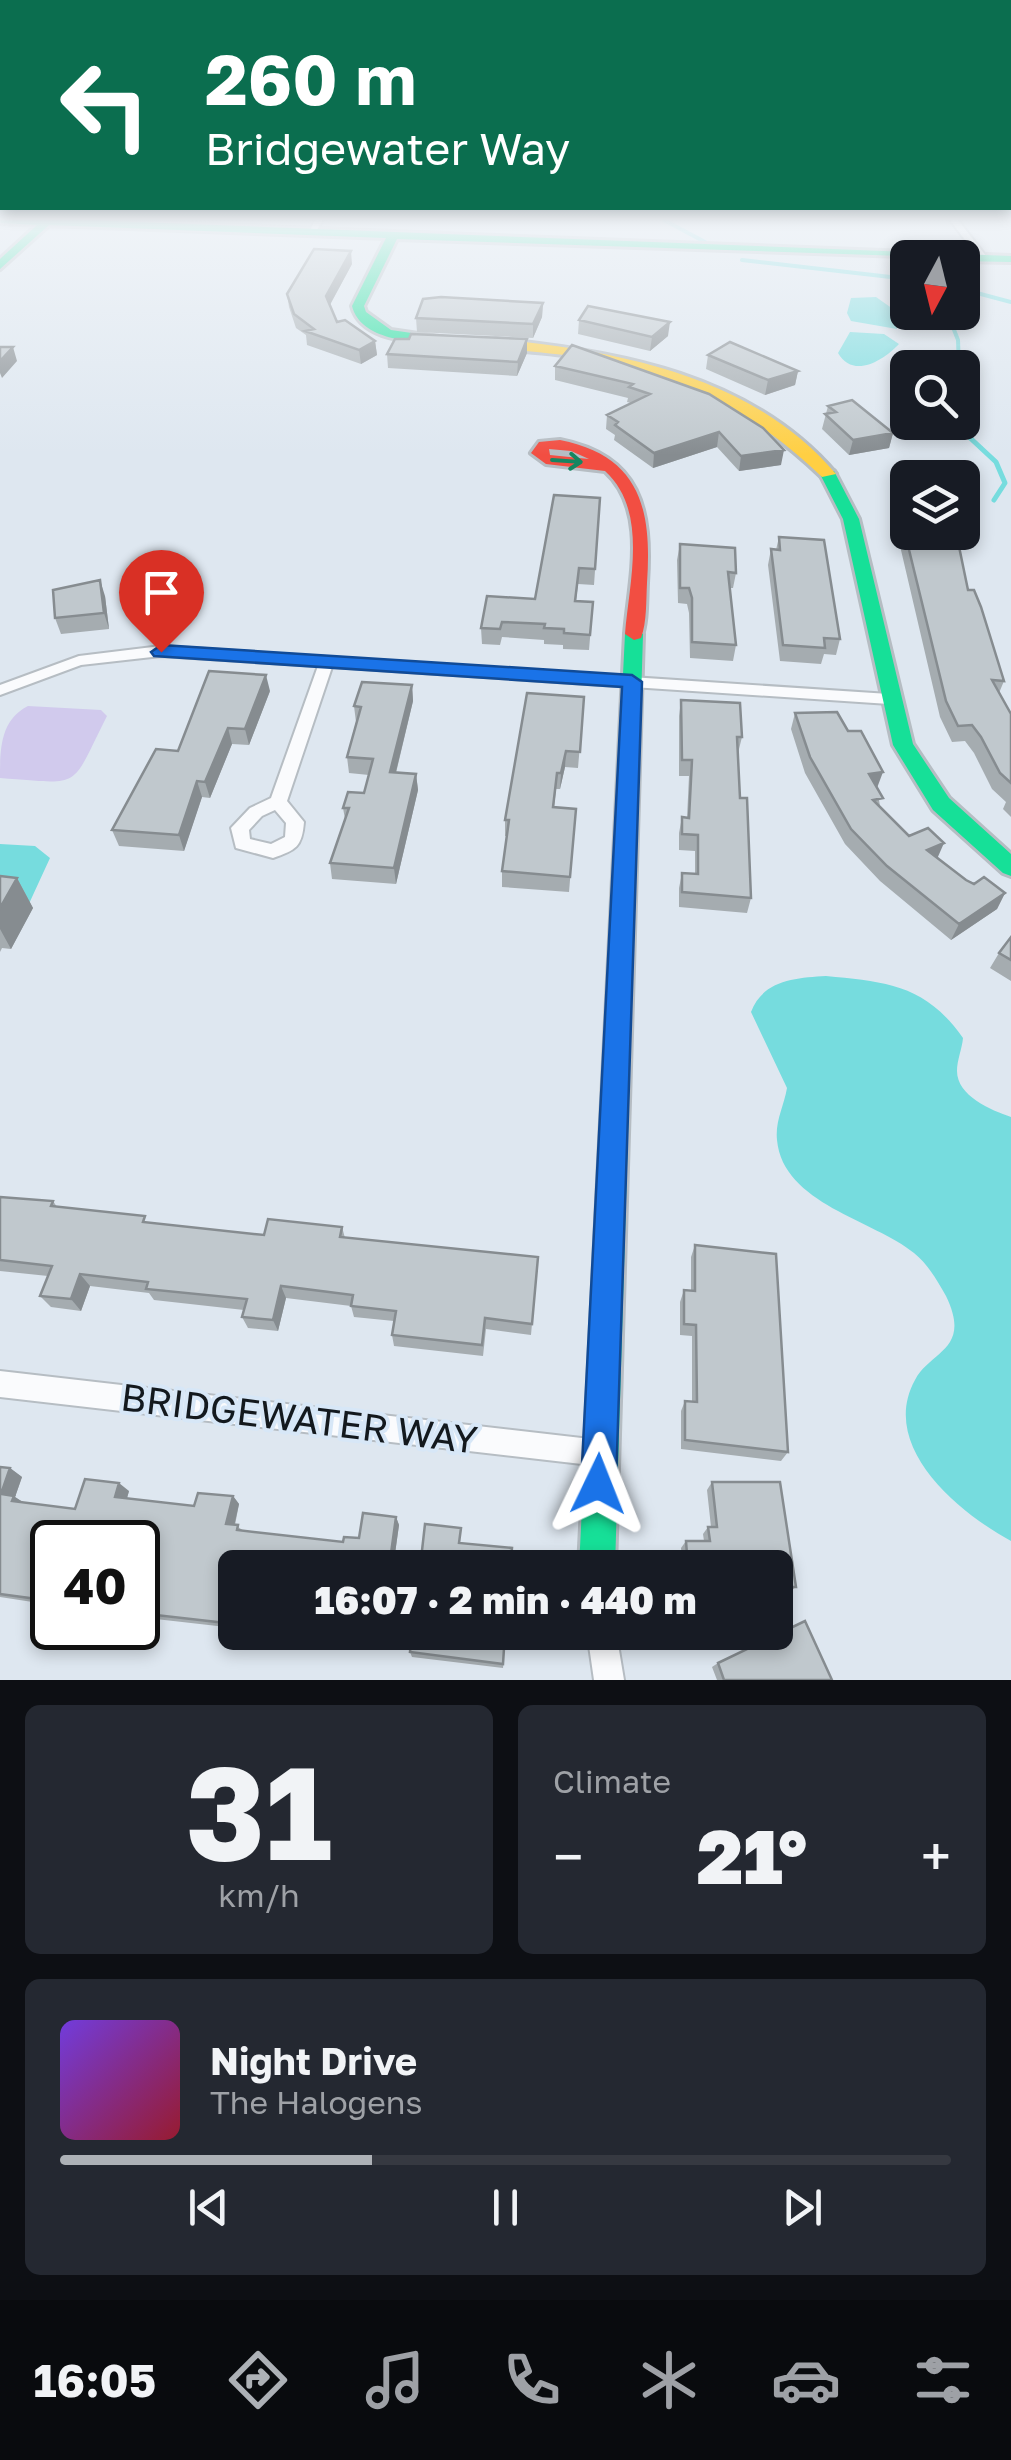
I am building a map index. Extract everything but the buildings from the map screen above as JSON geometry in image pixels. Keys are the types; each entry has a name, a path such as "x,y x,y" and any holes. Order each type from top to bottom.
{"street":[{"path":"362,298 358,306 362,318 376,328 412,339 572,350 660,370 742,404 808,451 830,476 852,518 900,738 922,780 965,827 1011,867"},
{"path":"597,1550 638,507 621,478 605,466"},
{"path":"0,690 62,666 120,654 171,652 890,700"},
{"path":"278,802 326,661"},
{"name":"BRIDGEWATER WAY","path":"0,1384 599,1453"},
{"path":"604,1650 609,1680"}],"shaded area":[{"path":"28,706 101,710 107,716 79,770 71,777 61,781 0,778 1,747 7,728"}],"water":[{"path":"851,298 878,298 890,307 890,328 851,321 847,313"},
{"path":"850,332 884,334 899,344 868,365 852,365 838,353"},
{"path":"0,844 35,846 50,858 27,908 0,905"},
{"path":"826,976 886,984 934,1006 963,1038 957,1071 963,1088 976,1101 1011,1117 1011,1541 970,1514 930,1476 907,1430 906,1405 915,1380 952,1338 953,1314 940,1285 914,1253 812,1195 783,1162 777,1133 787,1088 751,1012 756,1001 772,987"}],"waterway":[{"path":"997,298 1011,302"},
{"path":"954,330 958,350"},
{"path":"972,440 996,462 1005,483 994,500"}],"traffic: fast":[{"path":"362,298 360,314 387,333 441,341"},
{"path":"828,474 851,519 903,745 941,804 1011,867"},
{"path":"598,1550 634,634"}],"traffic: slow":[{"path":"496,343 589,354 676,376 756,414 828,474"}],"traffic: jam":[{"path":"605,466 546,459 539,453 544,445 560,445 591,454 618,474 628,487 640,532 634,634"}],"route":[{"path":"161,652 632,682 598,1484"}]}
